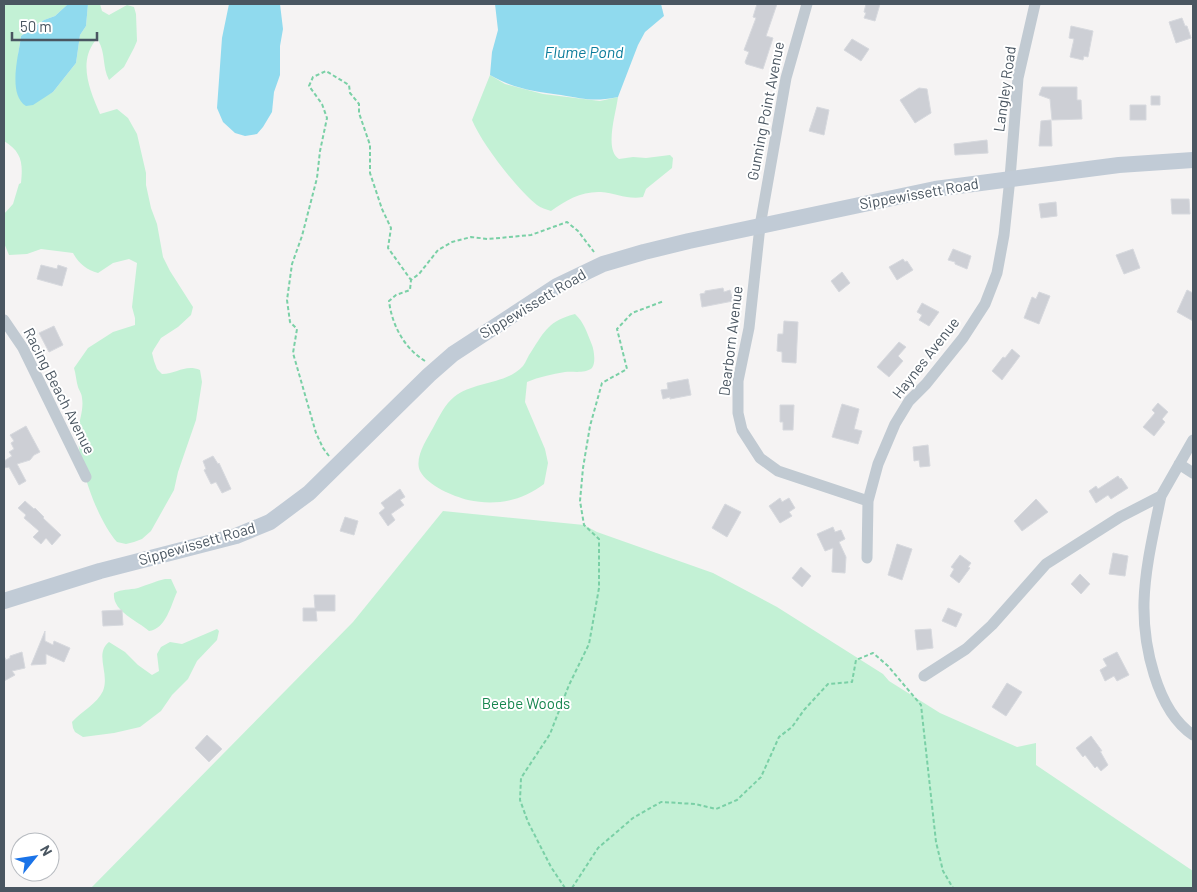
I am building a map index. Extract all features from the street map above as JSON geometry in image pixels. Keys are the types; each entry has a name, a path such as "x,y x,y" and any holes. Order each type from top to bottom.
{"main road":[{"name":"Sippewissett Road","path":"4,601 100,571 220,541 254,530 270,522 296,504 437,367 470,342 557,286 603,264 644,252 935,189 1120,165 1193,160"}],"street":[{"name":"Gunning Point Avenue","path":"760,226 786,78 807,4"},
{"name":"Langley Road","path":"1010,178 1018,78 1035,4"},
{"name":"Haynes Avenue","path":"867,558 868,501 878,464 895,424 909,401 926,384 963,338 985,304 997,274 1004,235 1010,178"},
{"name":"Dearborn Avenue","path":"760,226 749,328 738,381 738,413 742,430 760,458 778,471 868,501"},
{"name":"Racing Beach Avenue","path":"4,320 23,348 86,477"},
{"path":"1193,440 1162,496 1151,547 1144,603 1149,656 1161,695 1173,715 1193,735"},
{"path":"1179,464 1193,473"},
{"path":"924,676 966,649 992,626 1046,564 1120,517 1162,496"}],"path":[{"path":"340,462 330,457 322,448 308,409 293,354 297,329 290,322 287,300 292,264 302,236 317,178 320,150 327,118 322,104 309,86 313,77 326,71 349,85 350,93 359,104 359,113 370,146 370,173 382,209 391,228 388,248 411,280 410,290 396,295 389,301 391,316 397,331 411,350 422,359 437,367"},
{"path":"411,280 419,274 438,250 452,242 470,237 488,239 531,235 567,222 578,231 603,264"},
{"path":"565,888 551,867 528,822 520,800 521,778 550,734 569,685 589,644 599,588 600,552 598,539 584,525 580,500 590,426 602,383 627,369 617,329 632,313 664,302"},
{"path":"572,888 598,848 633,818 661,802 695,804 716,809 737,800 761,777 780,737 792,727 804,710 828,684 852,682 856,660 873,653 888,666 921,705 936,842 943,871 953,888"}],"green space":[{"path":"4,4 68,4 55,16 27,30 21,36 18,55 45,96 53,92 76,63 80,35 86,26 88,4 100,4 102,11 109,15 127,5 134,7 136,14 137,41 124,67 109,80 98,40 95,41 87,58 87,77 100,114 117,109 128,118 137,134 146,173 146,185 157,224 163,257 193,307 191,315 178,327 161,338 154,349 152,353 157,369 162,374 195,368 200,370 202,382 196,420 178,472 174,490 151,531 142,539 126,544 117,542 102,520 85,474 78,432 82,411 82,395 77,385 74,368 88,348 113,332 135,325 132,307 137,263 129,259 113,263 98,273 84,266 73,253 41,249 27,254 9,255 4,243 4,214 13,204 19,184 21,183 22,170 20,159 15,149 4,141"},
{"path":"490,75 505,84 543,94 600,101 618,97 612,131 612,148 615,154 619,159 670,155 673,158 672,168 646,189 643,197 632,198 594,192 574,197 551,211 540,207 519,188 500,165 483,141 472,120"},
{"path":"575,314 583,324 593,347 594,360 592,368 582,372 565,372 550,375 527,382 525,402 545,449 548,463 544,484 527,495 508,501 478,502 441,490 429,481 420,471 420,455 448,403 462,392 508,377 516,372 523,366 548,327 559,320"},
{"name":"Beebe Woods","path":"443,511 584,525 597,532 713,573 777,607 883,674 889,681 940,713 1017,747 1036,743 1036,765 1193,871 1193,888 91,888 353,622"},
{"path":"165,579 171,579 177,592 167,616 160,626 155,629 149,631 126,615 114,599 114,593 138,588"},
{"path":"217,629 219,631 217,640 197,661 188,679 172,695 161,711 140,727 83,737 75,732 72,722 97,700 103,691 105,677 102,658 105,647 109,642 125,652 152,675 159,671 157,654 161,647 170,642 182,644"}],"water":[{"path":"68,4 88,4 86,26 80,35 76,63 53,92 33,105 26,106 20,100 16,83 21,36 44,20 55,16"},
{"path":"229,4 280,4 283,29 280,46 280,75 274,92 272,112 257,134 245,136 235,133 223,122 217,108 222,38"},
{"name":"Flume Pond","path":"495,4 661,4 664,16 645,32 618,97 589,99 524,89 490,75 492,52 498,30"}],"building":[{"path":"757,4 777,4 766,36 773,38 763,69 746,64 745,62 749,52 744,50 756,18 753,17"},
{"path":"866,4 880,4 875,21 864,18"},
{"path":"1182,18 1191,38 1176,43 1169,22"},
{"path":"1071,26 1093,31 1088,57 1084,56 1083,60 1070,57 1074,39 1069,38"},
{"path":"852,39 869,49 861,61 844,50"},
{"path":"1042,87 1077,87 1077,100 1081,100 1082,119 1052,120 1050,99 1039,95"},
{"path":"919,88 927,89 931,113 915,123 900,100"},
{"path":"1151,96 1160,96 1160,105 1151,105"},
{"path":"1130,105 1146,105 1146,120 1130,120"},
{"path":"817,107 829,110 824,135 809,131"},
{"path":"1051,120 1052,146 1039,146 1041,121"},
{"path":"987,140 988,153 955,155 954,144"},
{"path":"1171,199 1189,199 1190,214 1172,214"},
{"path":"1056,202 1057,216 1041,218 1039,204"},
{"path":"953,249 971,256 967,269 948,260"},
{"path":"1133,249 1140,268 1124,274 1116,255"},
{"path":"903,259 905,262 907,261 913,270 897,280 889,267"},
{"path":"41,265 57,269 58,265 67,268 62,286 37,279"},
{"path":"842,272 850,283 839,292 831,281"},
{"path":"723,288 724,292 730,290 733,301 702,307 700,294 705,293 705,291"},
{"path":"1187,290 1193,293 1193,321 1177,312"},
{"path":"1039,292 1050,296 1039,324 1024,318 1032,297 1036,299"},
{"path":"922,303 939,312 929,326 919,320 922,315 917,312"},
{"path":"784,321 798,322 796,363 782,362 782,352 777,351 778,334 783,334"},
{"path":"54,326 63,345 49,352 39,333"},
{"path":"899,342 906,347 898,356 903,361 889,377 877,367"},
{"path":"1012,349 1020,356 1002,380 992,371"},
{"path":"688,379 691,395 663,399 661,390 668,389 667,383"},
{"path":"1158,403 1168,412 1162,419 1165,422 1154,436 1143,427 1155,413 1152,410"},
{"path":"842,404 859,409 854,429 862,431 858,444 832,437"},
{"path":"780,405 794,405 793,430 783,430 783,422 780,422"},
{"path":"26,426 40,452 30,460 17,464 26,481 19,485 9,467 4,468 4,461 12,456 9,452 14,449 11,443 14,441 10,435"},
{"path":"928,445 930,466 920,467 919,460 914,461 913,447"},
{"path":"213,456 219,463 231,489 222,493 216,482 211,484 204,470 206,469 203,461"},
{"path":"1118,476 1128,488 1111,499 1108,495 1096,503 1089,491 1096,486 1098,489"},
{"path":"400,489 405,497 400,500 404,505 391,514 395,520 388,526 379,513 385,508 381,503"},
{"path":"780,498 782,502 789,498 795,508 789,512 792,516 780,523 769,506"},
{"path":"1036,499 1048,512 1022,531 1014,521"},
{"path":"25,501 35,508 61,535 52,545 46,538 41,544 33,537 39,531 24,518 26,515 18,508"},
{"path":"725,504 741,512 727,537 712,528"},
{"path":"345,517 358,521 354,535 340,531"},
{"path":"833,527 835,532 841,530 845,539 839,542 846,557 845,573 832,572 833,548 825,551 817,534"},
{"path":"897,544 912,549 902,580 888,575"},
{"path":"1113,553 1128,556 1125,576 1109,574"},
{"path":"960,555 971,563 968,567 970,568 959,583 950,576 954,569 951,567"},
{"path":"801,567 811,576 802,587 792,578"},
{"path":"1080,574 1090,584 1081,594 1071,584"},
{"path":"314,595 335,595 335,611 316,611 317,621 303,621 303,608 315,608"},
{"path":"948,608 962,614 956,627 942,621"},
{"path":"122,610 123,625 103,626 102,611"},
{"path":"931,629 933,648 917,650 915,630"},
{"path":"45,631 45,641 53,645 54,641 70,648 64,662 46,654 46,664 31,665"},
{"path":"22,652 25,668 12,671 15,675 4,681 4,656 6,660 10,656"},
{"path":"1117,652 1129,675 1117,681 1114,676 1105,681 1100,670 1107,666 1103,659"},
{"path":"1007,683 1022,692 1006,716 992,707"},
{"path":"207,735 222,749 209,762 195,748"},
{"path":"1091,736 1102,751 1100,751 1108,765 1101,771 1097,766 1095,768 1085,755 1083,757 1076,748"}]}
